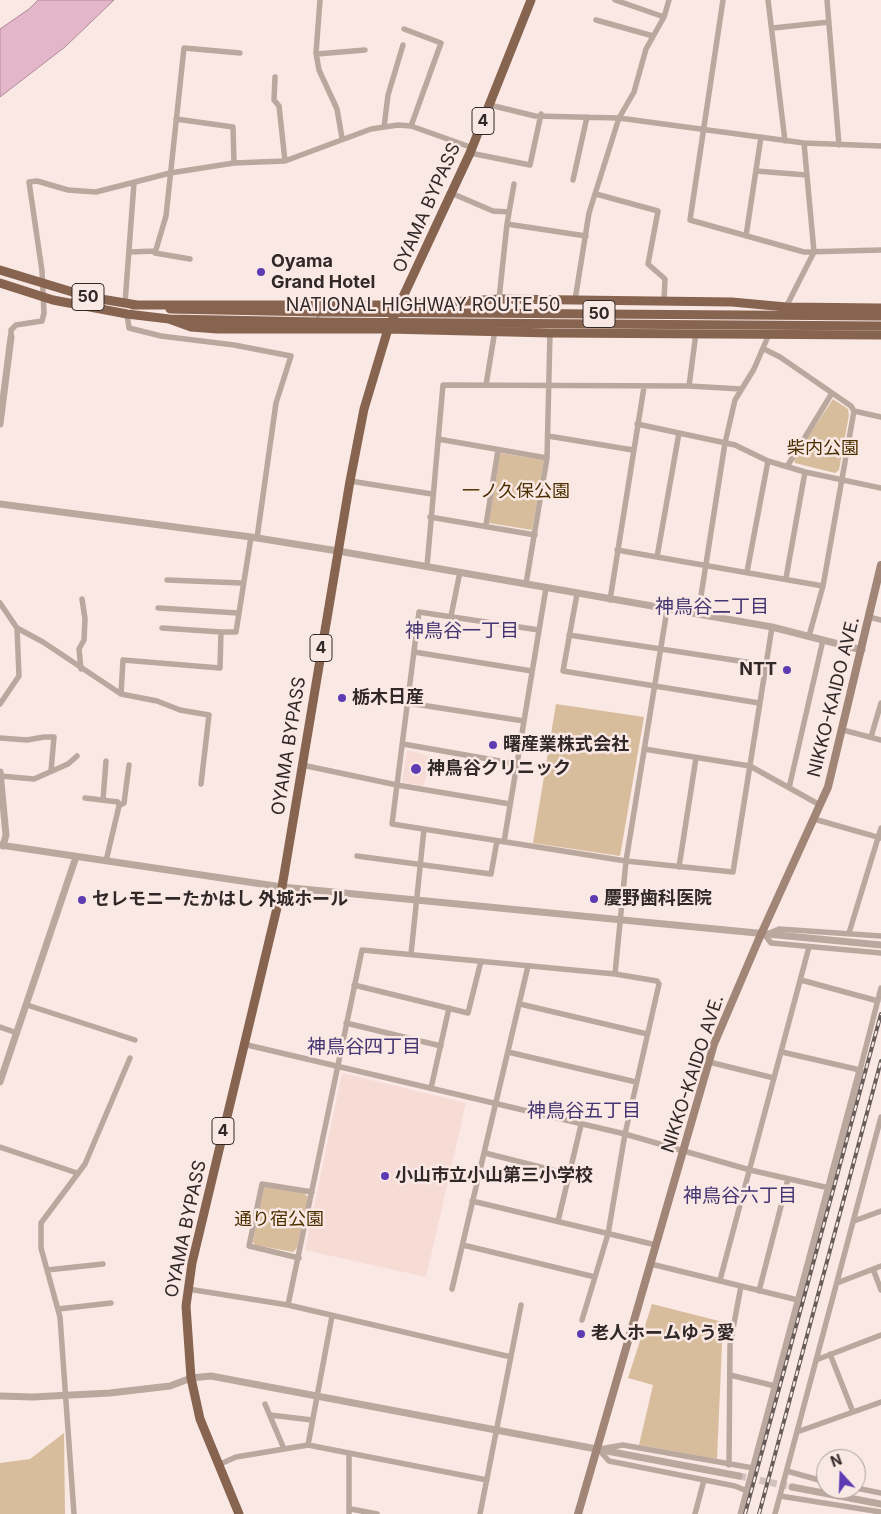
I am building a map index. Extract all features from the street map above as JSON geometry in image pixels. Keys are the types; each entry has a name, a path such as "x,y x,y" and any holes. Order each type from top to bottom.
{"highway":[{"name":"OYAMA BYPASS","path":"239,1514 200,1419 191,1378 187,1345 188,1289 282,887 350,480 364,410 388,328 471,150 531,0"},
{"name":"NATIONAL HIGHWAY ROUTE 50","path":"0,270 89,297 129,304 190,310 881,316"},
{"name":"NATIONAL HIGHWAY ROUTE 50","path":"0,283 44,298 82,308 169,319 318,322 881,326"},
{"path":"129,304 400,305 499,299 664,300 732,302 786,307 881,308"},
{"path":"169,319 191,327 217,329 388,328 550,333 881,335"}],"main road":[{"name":"NIKKO-KAIDO AVE.","path":"578,1514 682,1151 721,1026 814,819 833,770 881,565"}],"street":[{"path":"320,0 317,54 319,70 337,109 342,138"},
{"path":"615,0 664,17"},
{"path":"575,300 589,213 620,118 634,92 646,49 664,17 669,0"},
{"path":"723,0 690,220 804,252 881,250"},
{"path":"768,0 773,28 785,141"},
{"path":"827,0 839,145"},
{"path":"596,20 653,36"},
{"path":"773,28 829,22"},
{"path":"404,30 441,44 411,126"},
{"path":"384,127 388,95 403,45"},
{"path":"155,251 166,216 184,48 240,53"},
{"path":"317,54 365,50"},
{"path":"275,77 274,100 279,106 285,161"},
{"path":"490,105 535,116 541,114 620,118 785,141 881,146"},
{"path":"0,424 11,330 16,325 42,320 43,284 29,182 37,181 68,190 96,192 170,173 234,163 285,161 342,138 384,127 411,126 471,150 530,165 541,114"},
{"path":"573,180 587,117"},
{"path":"176,119 233,127 234,163"},
{"path":"746,236 761,137"},
{"path":"786,307 814,252 804,143"},
{"path":"756,171 807,175"},
{"path":"129,304 130,252 128,244 134,183"},
{"path":"499,299 507,224 514,184"},
{"path":"452,193 493,210 510,212"},
{"path":"596,194 658,211 648,264 665,279 664,300"},
{"path":"507,224 586,236"},
{"path":"130,252 155,251 157,254 190,259"},
{"path":"127,314 129,328 161,336 234,345 291,356 276,403 254,537 242,583 236,632 162,628"},
{"path":"486,385 495,330"},
{"path":"526,584 547,458 550,333"},
{"path":"688,386 696,334"},
{"path":"698,615 725,443 735,400 764,349 768,334"},
{"path":"764,349 780,357 832,393 854,411 881,417"},
{"path":"427,566 443,385 688,386 741,389"},
{"path":"610,600 644,387"},
{"path":"788,465 832,393"},
{"path":"809,636 823,586 854,411"},
{"path":"638,424 735,444 768,462 788,465 805,472 881,488"},
{"path":"657,557 679,433"},
{"path":"548,436 633,450"},
{"path":"438,439 547,458"},
{"path":"486,525 498,450"},
{"path":"747,572 768,462"},
{"path":"786,578 805,472"},
{"path":"350,480 432,494"},
{"path":"0,504 254,537 427,566 576,594 772,627 862,650"},
{"path":"430,516 535,535"},
{"path":"617,550 786,578 823,586"},
{"path":"451,616 460,572"},
{"path":"167,580 242,583"},
{"path":"504,842 546,588"},
{"path":"576,594 564,671 654,688 759,703"},
{"path":"81,668 79,649 84,640 85,619 82,599"},
{"path":"0,603 17,628 42,642 121,694 156,701 180,710 209,715 201,784"},
{"path":"158,608 238,613"},
{"path":"615,974 626,861 659,649 667,610"},
{"path":"538,630 419,612 392,824 626,861 733,872 772,627"},
{"path":"869,617 881,620"},
{"path":"0,704 19,676 17,628"},
{"path":"121,694 123,660 220,668 221,632"},
{"path":"569,635 766,665"},
{"path":"789,788 823,640"},
{"path":"414,652 532,670"},
{"path":"408,703 524,721"},
{"path":"871,737 881,703"},
{"path":"843,730 881,740"},
{"path":"0,738 27,740 54,737 51,771"},
{"path":"402,744 517,764"},
{"path":"644,749 750,766 820,805"},
{"path":"0,776 34,779 68,764 77,756"},
{"path":"679,867 696,758"},
{"path":"103,800 106,761"},
{"path":"106,861 119,806 124,802 129,764"},
{"path":"302,765 396,785 510,804"},
{"path":"0,772 6,835 1,847 282,887 416,902 881,945"},
{"path":"86,798 118,802 119,806"},
{"path":"814,819 880,838"},
{"path":"849,933 880,838 881,828"},
{"path":"411,954 424,829"},
{"path":"356,856 491,874 497,841"},
{"path":"0,1082 76,857"},
{"path":"763,935 779,929 881,936"},
{"path":"763,935 771,943 881,953"},
{"path":"720,1280 810,947"},
{"path":"288,1305 362,950 615,974 657,981 659,984 625,1134 608,1234 582,1320"},
{"path":"354,985 468,1013 481,962"},
{"path":"452,1289 528,966"},
{"path":"801,980 878,1001"},
{"path":"741,1514 881,988"},
{"path":"520,1004 647,1034"},
{"path":"27,1006 135,1040"},
{"path":"431,1088 449,1008"},
{"path":"346,1023 441,1046"},
{"path":"0,1027 17,1033"},
{"path":"244,1044 625,1134 750,1170 829,1188"},
{"path":"508,1052 636,1082"},
{"path":"782,1052 860,1070"},
{"path":"74,1514 58,1309 41,1248 41,1223 84,1164 130,1058"},
{"path":"709,1062 774,1078"},
{"path":"775,1514 881,1117"},
{"path":"558,1221 581,1125"},
{"path":"0,1147 77,1173"},
{"path":"484,1153 568,1174"},
{"path":"759,1291 788,1179"},
{"path":"299,1258 249,1246 262,1184 312,1192"},
{"path":"472,1201 656,1245"},
{"path":"854,1221 881,1211"},
{"path":"463,1245 595,1277"},
{"path":"47,1270 104,1264"},
{"path":"650,1264 798,1300"},
{"path":"837,1283 881,1266"},
{"path":"873,1269 881,1290"},
{"path":"728,1465 730,1345 742,1286"},
{"path":"188,1289 288,1305 511,1357"},
{"path":"58,1309 111,1303"},
{"path":"480,1514 521,1305"},
{"path":"308,1445 332,1316"},
{"path":"816,1360 881,1335"},
{"path":"830,1354 852,1412"},
{"path":"730,1375 775,1386"},
{"path":"0,1396 65,1396 170,1386 191,1378 211,1376 739,1476"},
{"path":"797,1432 881,1402"},
{"path":"265,1404 284,1449"},
{"path":"270,1415 312,1420"},
{"path":"218,1465 236,1457 308,1445 487,1480"},
{"path":"598,1449 623,1445 753,1468"},
{"path":"598,1449 609,1461 735,1486 747,1491"},
{"path":"350,1454 350,1512 377,1514"},
{"path":"787,1472 816,1479"},
{"path":"695,1514 704,1480"},
{"path":"792,1487 881,1504"},
{"path":"866,1490 881,1494"},
{"path":"780,1496 881,1512"}],"shaded area":[{"path":"38,0 114,0 65,47 0,97 0,29 29,9"},
{"name":"神鳥谷クリニック","path":"407,750 433,757 423,786 402,782"},
{"name":"小山市立小山第三小学校","path":"342,1073 466,1103 426,1277 305,1250"}],"green space":[{"name":"柴内公園","path":"833,399 848,409 849,415 839,470 835,473 795,463 794,458"},
{"name":"一ノ久保公園","path":"500,453 544,460 532,530 489,523"},
{"path":"556,704 644,717 620,856 533,843"},
{"name":"通り宿公園","path":"266,1186 304,1193 308,1197 297,1248 293,1252 255,1245 253,1242 262,1189"},
{"path":"652,1304 723,1322 717,1459 639,1445 653,1385 628,1378"},
{"path":"64,1433 65,1514 0,1514 0,1463 30,1459"}],"tunnel":[{"path":"739,1476 792,1487"}],"railway":[{"path":"745,1514 881,1014"},
{"path":"759,1514 881,1061"}],"place":[{"name":"Oyama Grand Hotel","path":"261,272"},
{"name":"NTT","path":"787,670"},
{"name":"栃木日産","path":"342,698"},
{"name":"曙産業株式会社","path":"493,745"},
{"name":"神鳥谷クリニック","path":"416,769"},
{"name":"慶野歯科医院","path":"594,899"},
{"name":"セレモニーたかはし 外城ホール","path":"82,900"},
{"name":"小山市立小山第三小学校","path":"385,1176"},
{"name":"老人ホームゆう愛","path":"581,1334"}],"district":[{"name":"神鳥谷二丁目","path":"712,607"},
{"name":"神鳥谷一丁目","path":"462,631"},
{"name":"神鳥谷四丁目","path":"364,1047"},
{"name":"神鳥谷五丁目","path":"584,1111"},
{"name":"神鳥谷六丁目","path":"740,1196"}]}
